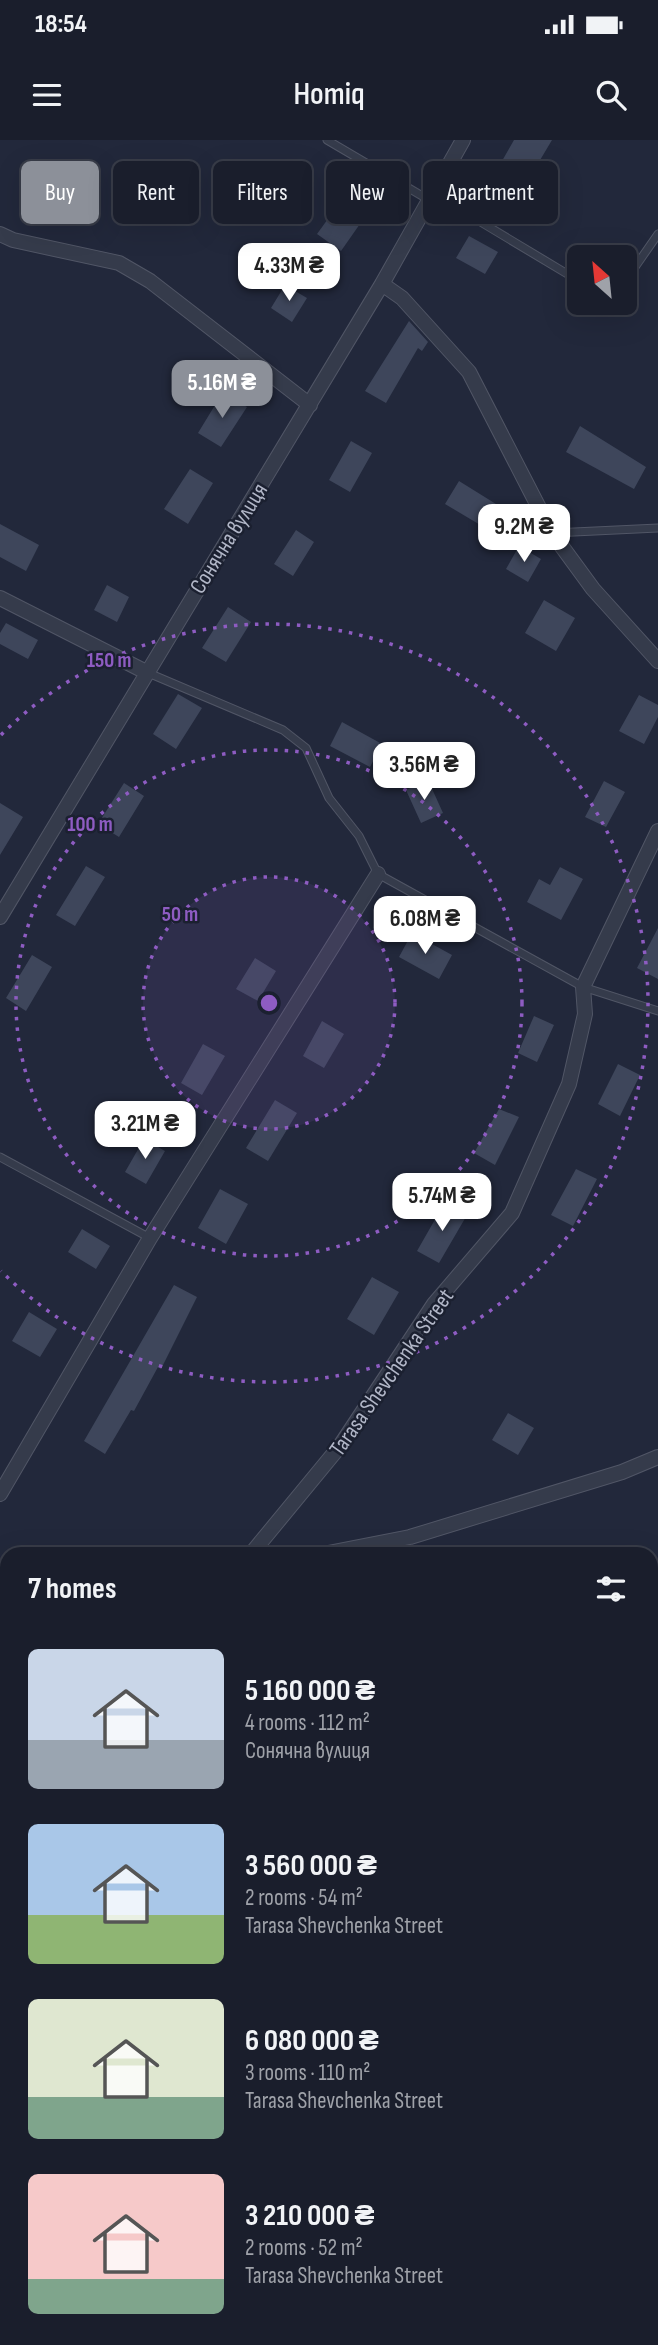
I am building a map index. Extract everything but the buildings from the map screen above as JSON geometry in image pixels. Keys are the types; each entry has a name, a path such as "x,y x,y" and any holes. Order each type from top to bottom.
{"street":[{"name":"Сонячна вулиця","path":"452,161 463,140"},
{"name":"Сонячна вулиця","path":"0,917 423,213"},
{"path":"0,234 13,240 119,263 150,281 310,405"},
{"path":"382,284 402,298 469,372 552,533 593,589 658,661"},
{"path":"0,598 146,672"},
{"name":"Tarasa Shevchenka Street","path":"257,1547 340,1446 434,1304 512,1213 569,1084 585,1014 583,986 658,831"},
{"path":"0,1494 150,1238 378,874"},
{"path":"359,1547 410,1537 622,1472 658,1457"}],"lane":[{"path":"327,140 423,193"},
{"path":"478,224 567,274"},
{"path":"637,263 658,234"},
{"path":"552,533 658,528"},
{"path":"146,672 283,730 306,748 329,798 359,836 378,874 583,986 658,1011"},
{"path":"0,1157 150,1238"}]}
